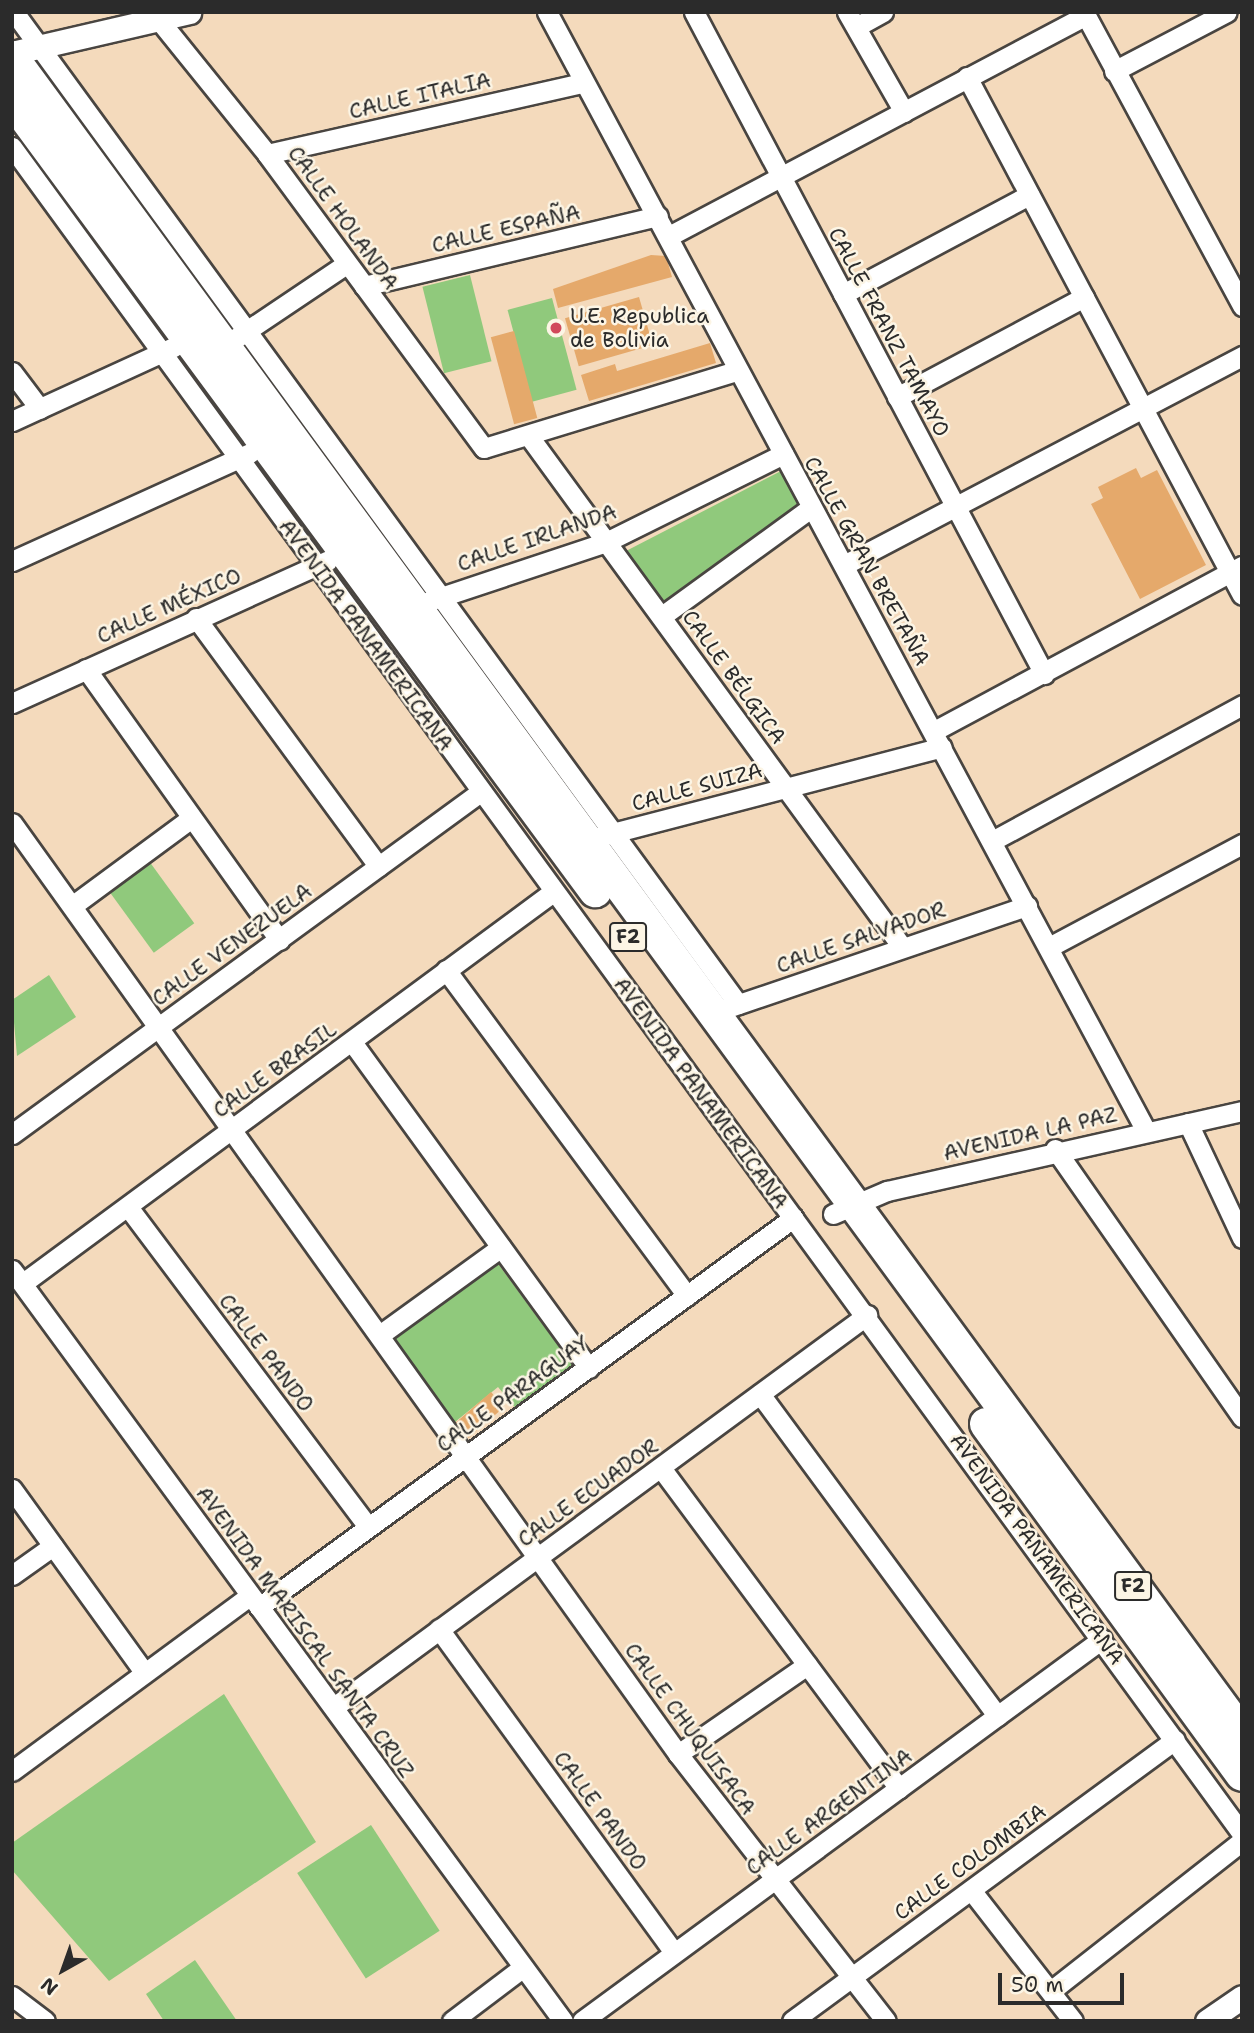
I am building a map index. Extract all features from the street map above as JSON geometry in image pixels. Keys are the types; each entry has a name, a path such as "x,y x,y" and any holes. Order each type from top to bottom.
{"highway":[{"name":"AVENIDA PANAMERICANA","path":"21,53 236,338 724,1009 840,1209 1242,1775"},
{"name":"AVENIDA PANAMERICANA","path":"12,100 176,346 253,452 346,554 840,1209 1242,1733"}],"street":[{"path":"14,12 21,53 189,12"},
{"name":"CALLE GRAN BRETAÑA","path":"547,12 583,83 669,236 736,371 1051,946 1146,1131"},
{"name":"CALLE FRANZ TAMAYO","path":"694,12 1044,674"},
{"path":"883,12 852,20 904,112"},
{"path":"1114,71 1227,12"},
{"path":"669,236 1085,14 1242,306"},
{"name":"CALLE HOLANDA","path":"159,20 267,154 484,447 528,435"},
{"path":"967,78 1142,407 1236,570 1242,595"},
{"name":"CALLE ITALIA","path":"267,154 583,83"},
{"name":"AVENIDA PANAMERICANA","path":"12,147 176,346"},
{"path":"843,294 1029,195"},
{"name":"CALLE ESPAÑA","path":"364,286 658,216"},
{"path":"236,338 346,264"},
{"path":"897,397 1084,297"},
{"path":"12,421 176,346"},
{"path":"844,565 1242,356"},
{"path":"528,435 736,371"},
{"path":"12,372 40,409"},
{"name":"CALLE BÉLGICA","path":"528,435 902,947"},
{"path":"12,561 253,452"},
{"name":"AVENIDA PANAMERICANA","path":"253,452 316,565 479,793 867,1315 1242,1834"},
{"name":"CALLE IRLANDA","path":"429,602 606,542 783,454"},
{"path":"662,616 812,507"},
{"name":"CALLE MÉXICO","path":"12,703 196,618 346,554"},
{"name":"CALLE SUIZA","path":"599,837 786,787 938,739 1044,674 1236,570"},
{"path":"196,618 378,866"},
{"path":"86,669 190,819 279,940"},
{"path":"992,841 1242,705"},
{"name":"CALLE VENEZUELA","path":"12,1134 479,793"},
{"path":"72,906 190,819"},
{"name":"CALLE CHUQUISACA","path":"12,823 468,1455 678,1754 774,1881 886,2021"},
{"path":"1051,946 1239,852"},
{"name":"CALLE BRASIL","path":"17,1277 128,1207 553,892"},
{"name":"CALLE SALVADOR","path":"724,1009 1027,906"},
{"path":"446,970 687,1296"},
{"path":"352,1042 589,1368"},
{"name":"AVENIDA LA PAZ","path":"840,1209 1055,1149 1242,1111"},
{"path":"1188,1123 1242,1238"},
{"path":"1055,1149 1242,1417"},
{"name":"CALLE PANDO","path":"128,1207 368,1527"},
{"name":"CALLE PARAGUAY","path":"16,1760 144,1672 368,1527 793,1218"},
{"path":"381,1334 501,1247"},
{"name":"AVENIDA MARISCAL SANTA CRUZ","path":"17,1277 562,2021"},
{"name":"CALLE ECUADOR","path":"334,1707 867,1315"},
{"path":"760,1394 998,1716"},
{"path":"661,1468 899,1788"},
{"path":"12,1489 144,1672"},
{"path":"12,1575 53,1546"},
{"name":"CALLE PANDO","path":"439,1629 674,1952"},
{"name":"CALLE ARGENTINA","path":"582,2021 1102,1639"},
{"path":"678,1754 807,1664"},
{"name":"CALLE COLOMBIA","path":"792,2021 1175,1740"},
{"path":"1052,1990 1242,1841"},
{"path":"971,1890 1052,1990 1073,2021"},
{"path":"452,2021 522,1968"},
{"path":"12,1996 45,2021"},
{"path":"1212,2019 1242,1997"}],"green space":[{"path":"470,275 492,361 444,373 422,287"},
{"path":"552,298 577,390 532,402 508,310"},
{"path":"781,471 801,509 667,607 626,551"},
{"path":"149,861 194,923 154,953 109,890"},
{"path":"49,975 76,1017 17,1056 12,1000"},
{"path":"496,1261 576,1370 517,1410 498,1387 455,1422 391,1337"},
{"path":"224,1694 316,1842 109,1981 12,1870 12,1843"},
{"path":"371,1825 440,1931 366,1979 297,1873"},
{"path":"195,1960 237,2021 164,2021 146,1994"}],"building":[{"path":"651,255 666,256 672,277 558,308 553,289"},
{"path":"639,297 653,345 579,366 565,318"},
{"path":"514,331 537,418 514,424 491,337"},
{"path":"710,343 716,363 589,401 581,375 615,364 617,371"},
{"path":"1136,468 1141,478 1157,470 1206,565 1140,599 1091,504 1103,498 1098,487"},
{"path":"491,1392 504,1407 469,1438 456,1423"}],"place":[{"name":"U.E. Republica de Bolivia","path":"556,328"}]}
